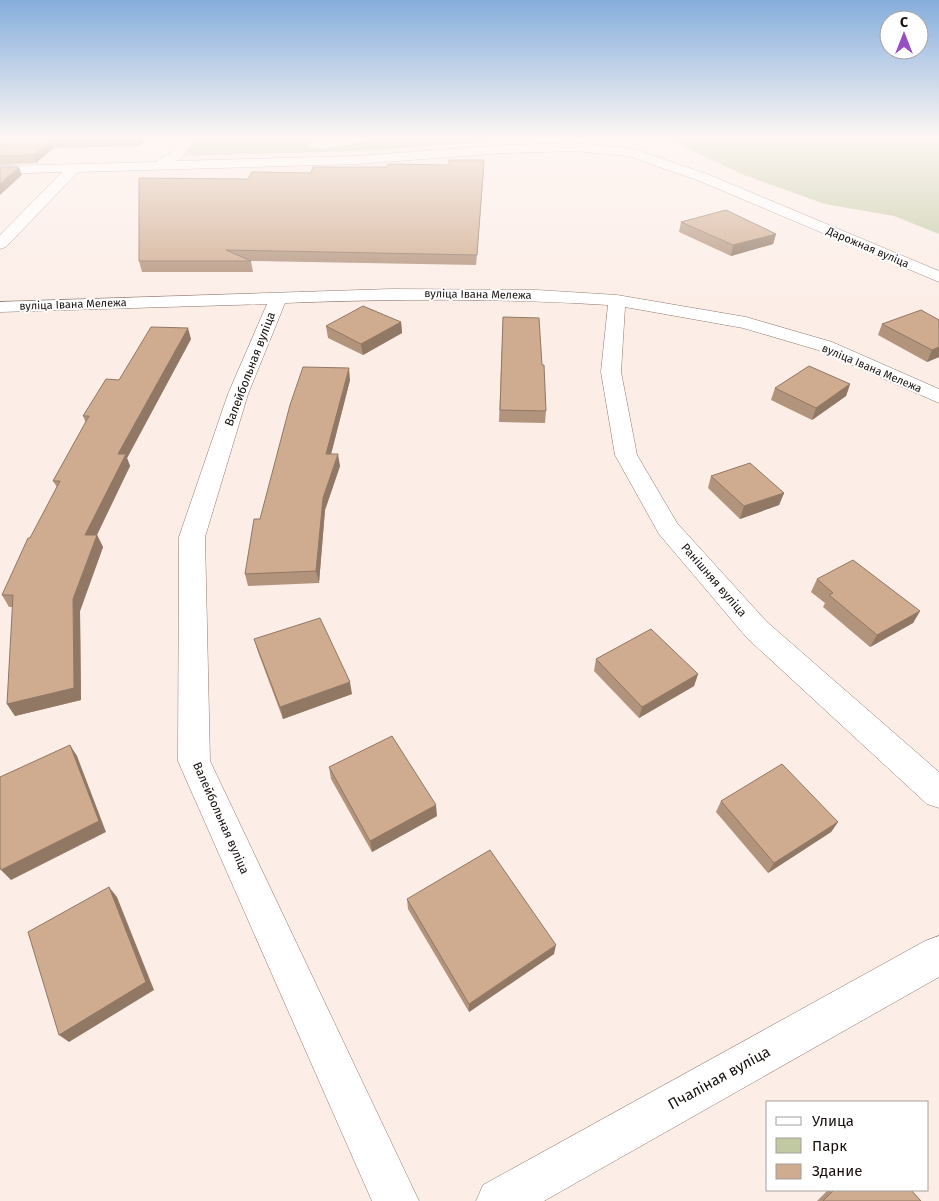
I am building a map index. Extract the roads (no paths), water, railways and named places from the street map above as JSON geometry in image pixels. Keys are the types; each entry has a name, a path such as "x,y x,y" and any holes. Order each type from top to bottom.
{"street":[{"path":"0,244 50,193"},
{"name":"Дарожная вуліца","path":"740,193 939,276"},
{"name":"вуліца Івана Мележа","path":"0,307 459,293 617,300 746,323 799,338 825,346 939,397"},
{"name":"Валейбольная вуліца","path":"278,298 238,394 192,537 194,761 396,1201"},
{"name":"Ранішняя вуліца","path":"617,300 611,372 626,455 668,528 758,630 939,793"},
{"name":"Пчаліная вуліца","path":"498,1201 939,954"}]}
